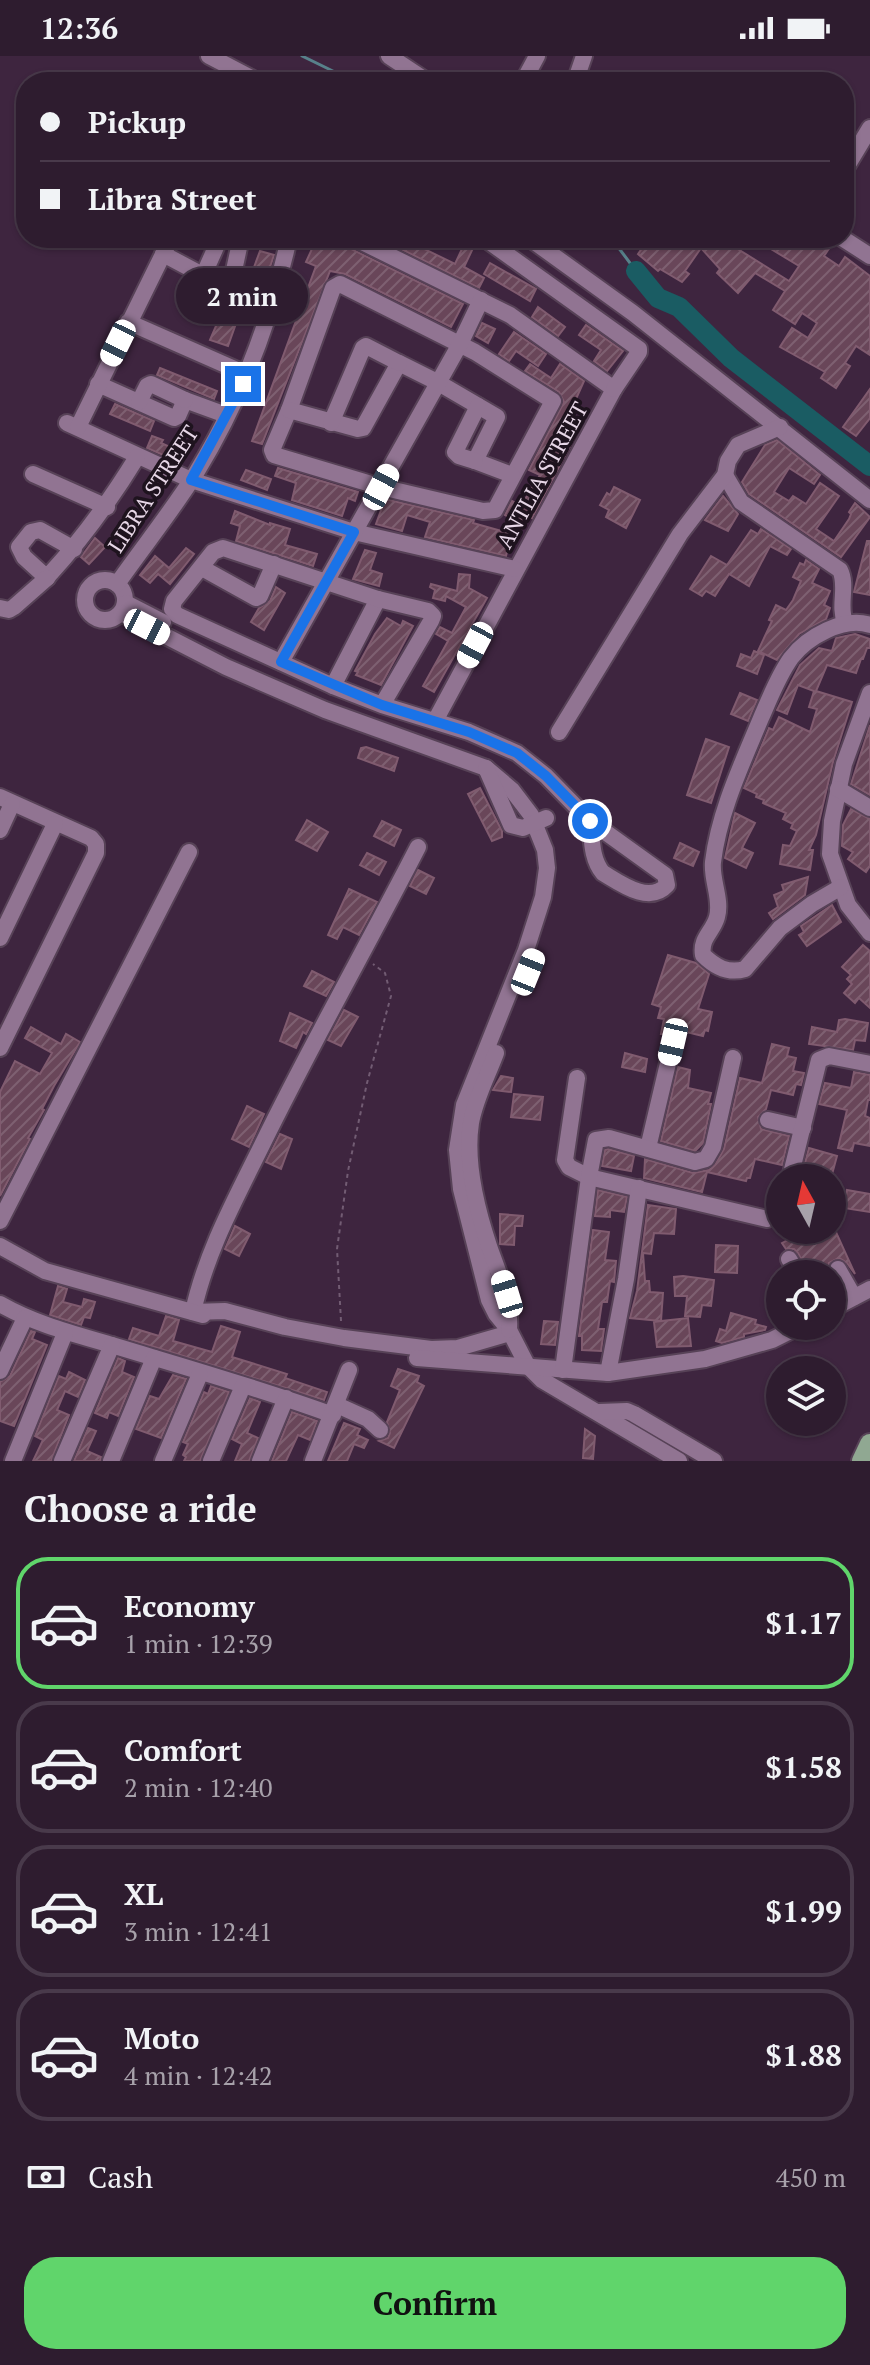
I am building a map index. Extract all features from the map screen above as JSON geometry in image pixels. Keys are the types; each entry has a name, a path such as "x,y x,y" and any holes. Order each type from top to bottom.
{"main road":[{"path":"862,1461 870,1444"}],"street":[{"path":"209,56 240,72"},
{"path":"389,56 413,72"},
{"path":"854,154 870,128"},
{"path":"166,248 98,384 72,425 191,480 354,532 515,569"},
{"path":"203,276 216,248"},
{"path":"230,289 239,248"},
{"name":"LIBRA STREET","path":"117,584 191,480 226,415 246,374 270,311 286,248"},
{"name":"ANTLIA STREET","path":"385,248 510,315 614,389 435,721"},
{"path":"498,248 639,349 614,389"},
{"path":"543,248 780,427 870,500"},
{"path":"163,254 270,311"},
{"path":"340,284 460,344 553,401 495,510 491,512 381,487 274,455 272,450 335,285 340,284"},
{"path":"281,662 381,487 481,300"},
{"path":"128,322 246,374"},
{"path":"331,423 366,346 437,382 497,420 475,461"},
{"path":"289,410 331,423 363,428 399,363"},
{"path":"98,384 177,418 185,400 226,415"},
{"path":"478,406 455,452 512,475"},
{"path":"559,732 680,534 725,475 728,461 738,445 780,427"},
{"path":"0,608 9,610 14,607 74,549 107,507 137,457"},
{"path":"33,474 107,507"},
{"path":"725,475 741,502 840,570 844,577 841,604 845,622"},
{"path":"47,578 19,550 31,532 40,530 74,549"},
{"path":"382,705 433,616 428,611 378,599 223,548 213,552 174,601 172,609 177,615 333,686 382,705 477,735 517,753 546,776 590,821 665,875 667,885 662,891 645,894 603,873 597,867 590,821"},
{"path":"202,568 256,598 260,596 274,564"},
{"path":"98,581 117,584 125,594 123,608 109,620 91,615 85,603 88,590 98,581"},
{"path":"333,686 378,599"},
{"path":"123,608 351,721 488,764 541,820 548,898 464,1105 464,1135 458,1171 483,1246 507,1294 510,1331"},
{"path":"841,887 789,920 745,969 736,972 717,967 703,955 704,939 718,914 713,865 726,809 737,775 776,685 792,656 813,639 845,622 870,625"},
{"path":"869,699 844,764 830,854 848,905 870,933"},
{"path":"838,789 870,808"},
{"path":"0,830 6,801 91,838 96,844 96,853 0,1048"},
{"path":"0,938 55,824"},
{"path":"193,1312 209,1255 245,1179 418,847"},
{"path":"0,1221 189,852"},
{"path":"0,1007 16,1015"},
{"path":"648,1148 673,1042"},
{"path":"794,1164 819,1060 829,1056 870,1064"},
{"path":"563,1370 593,1146 600,1138 700,1162 710,1155 733,1058"},
{"path":"577,1078 565,1160 569,1167 589,1177 766,1219"},
{"path":"768,1120 803,1128"},
{"path":"608,1373 639,1188"},
{"path":"0,1246 45,1271 288,1338 451,1362 608,1373 705,1359 772,1340"},
{"path":"483,1246 489,1300 510,1331 527,1365 556,1390 675,1451 714,1461"},
{"path":"846,1287 854,1297"},
{"path":"846,1301 870,1289"},
{"path":"489,1300 507,1294"},
{"path":"0,1304 25,1318 65,1333 200,1374 368,1419 380,1430"},
{"path":"193,1312 225,1311 344,1338 446,1350 476,1344 510,1331"},
{"path":"1,1366 25,1318"},
{"path":"13,1461 65,1333"},
{"path":"62,1461 112,1345"},
{"path":"111,1461 154,1358"},
{"path":"313,1461 349,1370"},
{"path":"163,1461 200,1374"},
{"path":"211,1461 243,1386"},
{"path":"260,1461 286,1398"}],"path":[{"path":"344,1338 338,1298 337,1249 363,1098 391,996 385,973 362,955"}],"building":[{"path":"312,248 349,248 463,304 451,327 345,274 330,271 262,444 252,441 316,266 306,262"},
{"path":"399,248 422,248 455,264 462,248 473,248 464,267 484,278 479,288"},
{"path":"642,248 701,248 685,271 689,274 682,282 660,269 658,271 638,254"},
{"path":"701,248 736,248 789,281 799,266 769,248 829,248 824,256 839,266 845,257 870,276 870,355 856,346 845,363 850,366 836,388 821,378 825,372 780,347 792,328 808,338 817,323 802,313 795,324 773,310 785,291 755,273 738,293 717,273 720,269"},
{"path":"260,251 274,255 261,294 247,286"},
{"path":"490,263 536,289 530,301 484,274"},
{"path":"225,305 236,309 234,313 239,315 228,346 210,340"},
{"path":"538,307 565,327 558,336 532,317"},
{"path":"482,323 495,329 488,343 476,336"},
{"path":"586,325 623,351 607,371 594,361 601,350 579,335"},
{"path":"514,332 546,354 538,366 516,351 509,361 499,354"},
{"path":"530,364 551,378 560,364 584,381 563,428 576,435 532,518 525,514 519,538 511,536 506,556 425,537 430,522 407,515 402,531 376,524 385,499 474,520 473,523 505,532 509,517 505,515 512,501 521,506 540,475 529,470 564,402 559,392 525,371"},
{"path":"160,368 217,391 214,399 157,375"},
{"path":"870,389 870,418 856,436 843,427"},
{"path":"115,404 154,421 150,431 110,414"},
{"path":"152,436 181,452 177,461 147,448"},
{"path":"777,440 820,475 814,484 789,468 774,492 789,501 793,496 806,504 820,483 839,496 816,529 834,541 849,519 849,512 855,503 870,517 841,557 749,494 742,482 765,445"},
{"path":"278,468 358,492 355,501 348,498 342,516 292,500 296,483 275,476"},
{"path":"246,470 271,479 267,490 241,480"},
{"path":"614,487 640,500 626,528 606,517 609,510 600,505"},
{"path":"723,496 738,514 728,531 705,520"},
{"path":"235,511 270,525 290,529 285,545 317,554 313,566 236,541 240,526 231,523"},
{"path":"761,529 791,549 787,555 770,546 749,586 729,574 715,596 706,591 702,596 690,589 711,556 727,565 751,530 758,534"},
{"path":"95,538 105,547 89,564 81,557"},
{"path":"867,541 870,541 870,595 854,592"},
{"path":"186,548 194,554 170,584 158,574 150,583 140,575 155,556 169,568"},
{"path":"365,550 376,553 370,570 382,574 379,586 353,579"},
{"path":"806,560 819,569 812,583 830,591 824,605 830,608 826,619 799,634 777,660 758,651 776,605 786,610 793,600 801,581 793,577 800,563 804,565"},
{"path":"459,574 470,575 469,588 487,598 434,692 423,686 448,641 436,634 440,627 452,633 466,607 446,596 445,601 433,598 435,590 430,587 431,584 457,591"},
{"path":"276,587 285,593 264,630 251,622 259,608 270,601"},
{"path":"387,618 401,626 403,621 413,626 381,685 356,675 358,672 355,671"},
{"path":"855,634 870,639 870,648 867,648 856,673 827,665 816,691 852,702 833,762 816,835 809,850 813,850 810,870 780,864 783,845 790,846 797,831 791,828 793,824 783,819 786,813 763,803 764,800 756,797 757,794 744,788 769,728 773,730 779,717 810,732 817,709 809,707 814,691 798,685 787,714 777,710 800,665 819,648 832,651 836,638"},
{"path":"754,651 764,655 757,674 737,666 741,654 751,658"},
{"path":"740,693 757,700 748,721 731,714"},
{"path":"870,725 870,795 851,784"},
{"path":"706,739 729,747 711,803 687,795"},
{"path":"361,748 398,758 394,771 358,758"},
{"path":"480,788 502,831 502,837 492,841 468,794"},
{"path":"851,809 870,819 870,866 866,872 848,859 853,852 842,846 843,825"},
{"path":"735,813 755,823 742,848 753,853 746,868 725,858"},
{"path":"307,820 328,832 317,851 296,840"},
{"path":"382,821 401,830 394,846 374,836"},
{"path":"680,843 699,852 693,866 674,858"},
{"path":"367,853 386,862 379,875 360,865"},
{"path":"418,870 434,878 426,894 410,886"},
{"path":"808,877 805,895 773,919 769,913 778,907 774,895 784,891 782,885"},
{"path":"349,889 377,902 359,935 343,927 337,939 328,935"},
{"path":"832,905 841,922 807,946 799,935 804,932 801,926"},
{"path":"863,945 870,951 870,1008 859,998 855,1003 844,993 852,984 847,979 851,975 842,967"},
{"path":"668,955 696,963 709,974 698,1009 712,1012 708,1031 705,1030 703,1036 674,1029 661,1034 664,1019 658,1018 661,1007 652,1004"},
{"path":"312,971 334,982 326,996 304,986"},
{"path":"344,1010 358,1017 341,1046 328,1040"},
{"path":"290,1013 312,1023 306,1034 303,1032 296,1048 280,1041"},
{"path":"839,1020 868,1023 865,1041 855,1040 853,1050 809,1044 812,1027 837,1032"},
{"path":"31,1027 61,1044 66,1034 80,1042 42,1109 0,1196 0,1092 15,1061 40,1074 52,1053 25,1038"},
{"path":"772,1044 789,1048 787,1056 796,1058 793,1071 804,1073 801,1085 796,1084 793,1095 771,1090 766,1109 758,1117 761,1129 789,1136 782,1164 755,1159 750,1178 746,1181 707,1172 702,1192 644,1178 645,1159 693,1173 709,1170 724,1149 740,1078 762,1083"},
{"path":"625,1053 647,1059 645,1072 622,1067"},
{"path":"678,1067 690,1070 688,1088 711,1093 703,1143 695,1151 661,1141"},
{"path":"854,1072 870,1075 870,1100 865,1116 870,1118 870,1146 854,1143 852,1151 838,1148 847,1110 819,1104 825,1083 851,1088"},
{"path":"501,1076 513,1078 511,1092 493,1090"},
{"path":"514,1094 543,1097 540,1120 511,1117"},
{"path":"247,1106 264,1114 249,1147 232,1139"},
{"path":"280,1134 292,1139 281,1169 266,1162"},
{"path":"809,1148 837,1156 835,1164 805,1164"},
{"path":"605,1150 634,1156 631,1171 602,1166"},
{"path":"598,1190 627,1197 624,1212 610,1210 610,1217 595,1216"},
{"path":"847,1190 870,1194 870,1212 846,1208"},
{"path":"648,1205 676,1209 674,1234 654,1233 651,1254 643,1253 645,1281 649,1281 650,1292 663,1293 661,1321 630,1318 637,1291"},
{"path":"500,1214 523,1216 522,1226 515,1226 514,1245 500,1244"},
{"path":"235,1226 250,1234 239,1256 225,1249"},
{"path":"593,1230 609,1232 605,1260 616,1261 614,1282 610,1281 607,1302 602,1302 598,1329 604,1329 601,1351 582,1350 582,1336 579,1336"},
{"path":"783,1244 841,1244 855,1274 846,1260 802,1260 794,1249 786,1249"},
{"path":"716,1245 738,1246 737,1273 715,1272"},
{"path":"674,1277 714,1280 711,1306 702,1305 700,1317 685,1316 687,1296 675,1296"},
{"path":"58,1286 67,1289 63,1302 82,1307 84,1299 95,1302 90,1318 84,1317 81,1325 50,1315"},
{"path":"731,1313 756,1320 755,1324 766,1327 765,1330 744,1334 744,1337 722,1343 716,1341 720,1329 726,1331"},
{"path":"166,1316 179,1320 173,1341 212,1352 221,1326 240,1332 232,1357 287,1374 285,1378 327,1392 324,1400 129,1339 133,1328 159,1336"},
{"path":"688,1318 691,1346 657,1347 654,1322"},
{"path":"544,1321 558,1322 555,1345 541,1344"},
{"path":"31,1331 35,1332 32,1339 47,1345 14,1426 0,1421 0,1382 10,1376"},
{"path":"118,1358 125,1361 122,1372 134,1377 118,1416 109,1412 107,1418 95,1413"},
{"path":"398,1369 419,1376 417,1382 424,1386 394,1448 379,1441 388,1438 390,1433 387,1422 400,1390 391,1386"},
{"path":"69,1372 85,1380 78,1397 65,1391 57,1410 69,1415 51,1461 33,1461 43,1440 35,1436 59,1376 66,1379"},
{"path":"173,1375 186,1379 161,1438 136,1429 150,1396 159,1399"},
{"path":"211,1386 229,1392 200,1461 184,1461 188,1444 183,1442 204,1392 208,1394"},
{"path":"250,1398 260,1402 247,1433 258,1438 249,1461 235,1461 242,1444 232,1439"},
{"path":"292,1412 317,1421 310,1440 298,1435 286,1461 272,1461"},
{"path":"344,1423 360,1429 357,1435 368,1440 364,1448 354,1444 347,1461 328,1461"},
{"path":"88,1428 96,1431 87,1451 101,1457 100,1461 74,1461"},
{"path":"585,1429 595,1436 593,1459 583,1458"}],"waterway":[{"path":"302,56 335,72"},
{"path":"619,248 636,271"},
{"path":"636,271 658,298 679,307 731,358 870,466"}],"route":[{"path":"243,384 191,480 354,532 281,662 382,705 469,732 517,753 546,776 590,821"}]}
